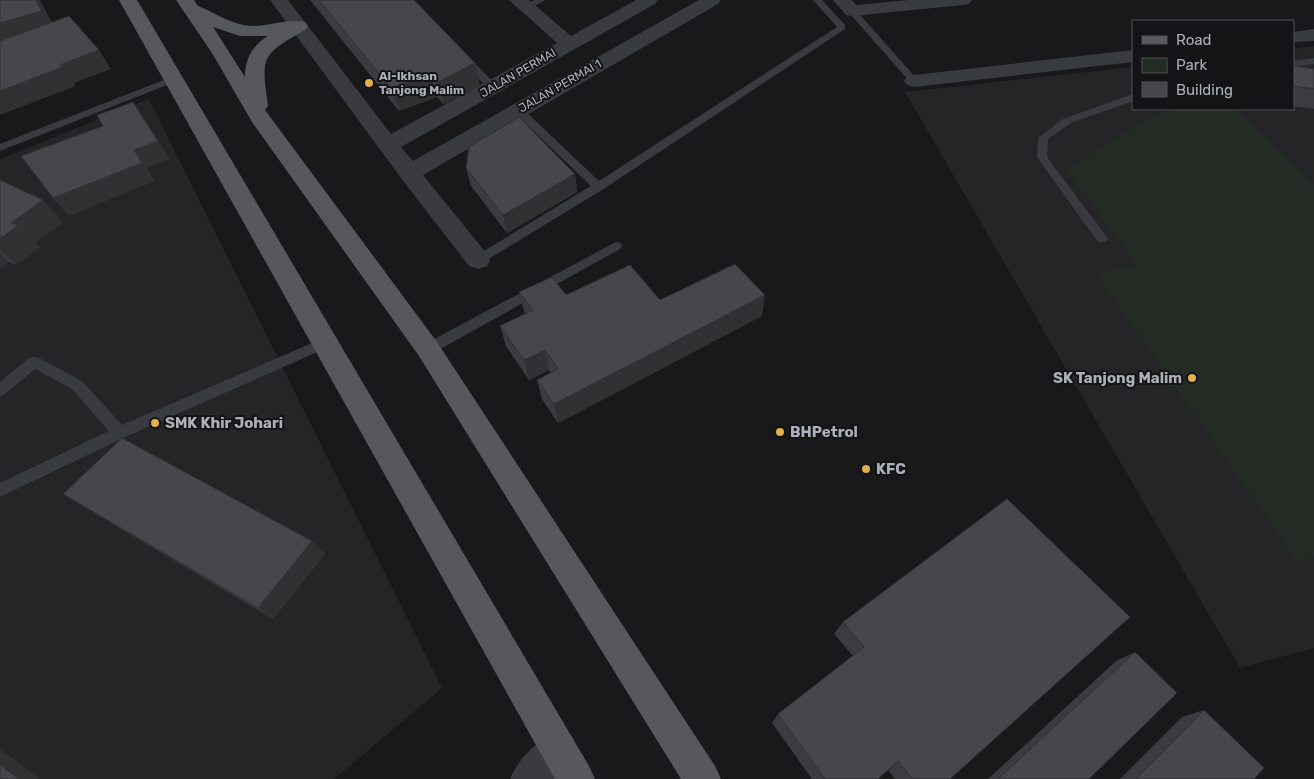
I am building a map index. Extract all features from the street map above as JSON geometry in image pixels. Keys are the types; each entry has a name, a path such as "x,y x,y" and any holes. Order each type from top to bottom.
{"main road":[{"path":"128,0 568,764"},
{"path":"189,5 216,23 241,31 261,32 299,26"},
{"path":"189,5 221,53 259,117 428,349 702,779"},
{"path":"259,117 253,68 260,52 299,26"}],"street":[{"path":"281,0 388,146 478,260"},
{"name":"JALAN PERMAI","path":"388,146 649,0"},
{"name":"JALAN PERMAI 1","path":"409,173 712,0"},
{"path":"851,10 963,0"},
{"path":"529,2 569,44"},
{"path":"1294,37 1314,35"},
{"path":"914,81 1132,56"},
{"path":"529,779 568,764"}],"lane":[{"path":"817,0 842,27"},
{"path":"478,260 598,187 842,27 851,10 914,81"},
{"path":"455,47 493,88"},
{"path":"1294,64 1314,61"},
{"path":"0,148 174,79"},
{"path":"1102,238 1042,157 1043,138 1067,121 1132,97"},
{"path":"518,110 598,187"},
{"path":"428,349 616,246"},
{"path":"0,490 120,433 326,342"},
{"path":"0,390 34,362 78,385 120,433"}],"shaded area":[{"name":"SK Tanjong Malim","path":"1314,46 1314,648 1240,668 905,92 1132,67 1132,110 1294,110 1294,49"},
{"name":"SMK Khir Johari","path":"149,99 442,688 334,779 0,779 0,159"}],"green space":[{"path":"1185,110 1237,110 1314,185 1314,558 1297,561 1096,274 1138,266 1066,169 1158,113"}],"building":[{"path":"0,0 36,0 42,11 0,23"},
{"path":"319,0 414,0 475,63 438,82 430,74 391,88"},
{"path":"69,16 99,50 60,65 63,67 0,91 0,41"},
{"path":"1294,66 1314,69 1314,89 1294,86"},
{"path":"133,102 158,141 134,150 142,163 53,198 21,156 103,126 97,115"},
{"path":"519,117 575,174 503,215 466,168 469,147"},
{"path":"0,180 43,200 11,223 18,225 0,239"},
{"path":"735,264 765,295 554,404 537,380 558,369 545,350 524,360 500,326 533,310 519,292 552,277 566,295 630,265 660,300"},
{"path":"122,438 312,541 258,608 63,494"},
{"path":"1007,499 1130,617 950,779 912,779 898,761 878,779 825,779 778,714 864,647 843,622"},
{"path":"1135,652 1177,693 1089,779 998,779"},
{"path":"1204,710 1264,768 1254,779 1136,779"},
{"path":"0,765 19,779 0,779"}],"place":[{"name":"Al-Ikhsan Tanjong Malim","path":"369,83"},
{"name":"SK Tanjong Malim","path":"1192,378"},
{"name":"SMK Khir Johari","path":"155,423"},
{"name":"BHPetrol","path":"780,432"},
{"name":"KFC","path":"866,469"}]}
